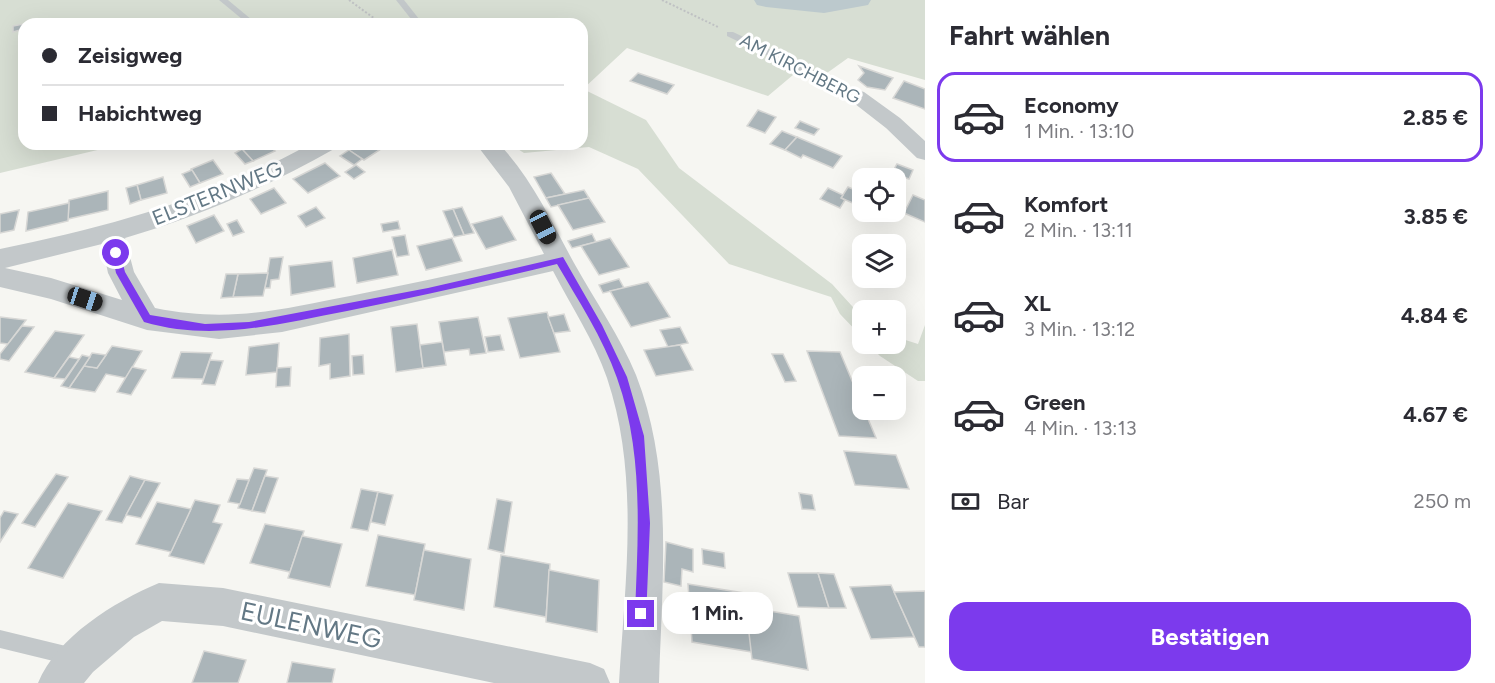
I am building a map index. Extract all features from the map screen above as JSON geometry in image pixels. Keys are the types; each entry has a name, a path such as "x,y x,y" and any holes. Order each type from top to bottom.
{"street":[{"name":"AM KIRCHBERG","path":"857,96 893,123 925,153"},
{"name":"ELSTERNWEG","path":"0,259 112,234 247,183 314,150"},
{"path":"493,150 527,195 598,328 622,377 639,436 644,523 639,683"},
{"path":"112,234 121,273 147,319"},
{"path":"0,278 48,287 147,319 205,328 249,326 428,291 560,260"},
{"name":"EULENWEG","path":"69,671 120,623 159,602 223,607 590,683"}],"lane":[{"path":"223,0 246,18"},
{"path":"400,0 414,18"},
{"name":"AM KIRCHBERG","path":"730,34 857,96"},
{"path":"0,639 69,671"}],"path":[{"path":"350,0 374,18"},
{"path":"662,0 730,34"}],"shaded area":[{"path":"0,0 925,0 925,80 848,58 827,73 793,75 768,96 627,48 588,84 588,18 18,18 18,150 98,150 0,173"},
{"path":"588,91 646,120 679,168 832,284 852,306 852,327 840,314 831,297 729,264 638,169 588,147"},
{"path":"519,150 556,150 524,153"},
{"path":"925,325 925,381 918,381 906,373 906,366 895,366 878,354 906,354 906,340 918,344"}],"building":[{"path":"18,25 18,31 13,32 13,26"},
{"path":"859,66 893,78 885,90 867,87 858,80 864,73"},
{"path":"638,73 674,85 667,94 630,81"},
{"path":"904,81 925,89 925,109 893,98"},
{"path":"758,110 776,117 765,133 747,126"},
{"path":"800,121 819,129 814,135 795,128"},
{"path":"782,131 797,137 785,150 770,144"},
{"path":"797,137 842,156 833,168 803,155 801,158 785,150"},
{"path":"243,150 275,151 253,161"},
{"path":"243,150 253,161 245,164 235,153"},
{"path":"349,150 379,150 364,160"},
{"path":"349,150 362,159 354,165 340,156"},
{"path":"213,160 223,174 200,183 191,169"},
{"path":"325,163 340,176 308,193 293,179"},
{"path":"897,164 913,170 909,179 906,178 906,168 895,168"},
{"path":"356,165 365,172 354,179 345,172"},
{"path":"192,170 200,183 190,187 182,174"},
{"path":"551,173 565,194 546,198 534,177"},
{"path":"163,177 167,193 141,200 137,185"},
{"path":"137,185 141,200 130,204 126,188"},
{"path":"848,187 852,189 852,203 841,198"},
{"path":"274,188 286,203 261,214 250,199"},
{"path":"828,188 843,195 841,198 845,200 840,208 820,199"},
{"path":"584,190 589,198 551,207 546,198"},
{"path":"108,191 108,210 68,219 69,200"},
{"path":"913,195 925,200 925,222 906,214"},
{"path":"589,198 605,222 573,230 558,205"},
{"path":"69,203 68,221 26,231 28,212"},
{"path":"316,207 325,218 306,227 298,216"},
{"path":"462,207 474,233 464,235 453,209"},
{"path":"453,209 464,235 454,237 443,211"},
{"path":"19,210 14,230 0,233 0,214"},
{"path":"214,215 224,231 196,243 187,226"},
{"path":"502,216 516,240 486,249 472,224"},
{"path":"237,220 244,232 233,236 227,224"},
{"path":"398,221 400,229 383,232 381,224"},
{"path":"592,234 596,242 572,248 568,241"},
{"path":"405,235 409,255 397,257 392,237"},
{"path":"452,238 462,261 426,270 417,246"},
{"path":"610,238 629,267 599,275 581,246"},
{"path":"392,250 398,275 357,283 353,258"},
{"path":"283,257 279,279 271,280 270,288 265,288 270,258"},
{"path":"332,261 335,287 291,295 289,266"},
{"path":"268,273 263,296 233,297 238,274"},
{"path":"226,274 238,274 233,297 221,298"},
{"path":"619,279 624,288 603,293 599,285"},
{"path":"648,282 670,317 631,327 610,291"},
{"path":"547,312 560,352 520,358 508,318"},
{"path":"564,314 570,331 554,333 548,317"},
{"path":"0,317 26,320 8,344 0,343"},
{"path":"478,317 486,353 470,355 469,349 444,352 439,322"},
{"path":"417,324 423,368 396,372 391,327"},
{"path":"22,326 34,327 9,361 0,359 0,354"},
{"path":"680,327 688,343 668,347 660,330"},
{"path":"55,331 84,335 54,378 25,372"},
{"path":"349,334 350,376 330,379 330,364 319,366 320,338"},
{"path":"500,335 504,350 488,352 485,337"},
{"path":"442,342 446,365 423,368 420,345"},
{"path":"279,343 277,372 246,375 249,347"},
{"path":"680,345 693,370 656,376 644,350"},
{"path":"112,346 142,351 126,378 106,374 95,392 69,388 84,366 97,368"},
{"path":"807,351 840,352 852,381 852,420 868,420 876,438 839,436"},
{"path":"181,352 212,353 203,379 172,378"},
{"path":"92,353 106,355 97,368 84,366"},
{"path":"772,354 783,354 796,381 785,382"},
{"path":"82,355 90,357 69,388 61,386"},
{"path":"363,355 364,374 353,375 352,356"},
{"path":"69,357 79,359 65,379 54,378"},
{"path":"210,360 223,361 215,385 202,384"},
{"path":"132,367 146,370 131,395 117,392"},
{"path":"291,367 290,386 276,387 277,368"},
{"path":"844,451 896,455 909,489 855,485"},
{"path":"254,468 267,470 252,511 238,508"},
{"path":"56,474 68,477 35,527 22,523"},
{"path":"130,476 145,480 122,523 106,520"},
{"path":"265,476 278,478 265,513 252,511"},
{"path":"237,479 249,480 240,504 228,502"},
{"path":"145,480 160,483 141,518 126,515"},
{"path":"361,489 378,492 368,531 351,528"},
{"path":"378,492 393,495 385,525 371,522"},
{"path":"799,493 812,495 815,510 802,509"},
{"path":"497,499 512,502 504,553 488,549"},
{"path":"195,500 220,505 213,522 222,524 204,564 169,556"},
{"path":"157,502 191,509 171,552 136,544"},
{"path":"68,503 102,511 63,578 28,568"},
{"path":"4,511 18,514 0,542 0,518"},
{"path":"265,524 304,531 290,572 250,563"},
{"path":"378,535 425,544 415,595 366,586"},
{"path":"302,536 342,544 330,587 288,578"},
{"path":"666,542 693,549 693,572 682,569 681,586 664,582"},
{"path":"702,549 724,553 725,568 703,564"},
{"path":"424,550 471,559 464,610 414,600"},
{"path":"501,555 550,564 546,617 494,607"},
{"path":"549,570 599,580 597,632 546,622"},
{"path":"788,573 818,573 829,608 798,607"},
{"path":"818,573 834,574 846,608 829,608"},
{"path":"688,584 744,593 752,652 692,642"},
{"path":"891,585 914,637 871,639 850,587"},
{"path":"925,591 925,647 919,647 894,592"},
{"path":"746,607 799,616 808,670 752,659"},
{"path":"204,651 246,660 238,683 192,683"},
{"path":"292,662 335,669 332,683 287,683"}],"waterway":[{"path":"766,0 824,6 859,0"}],"route":[{"path":"116,253 121,273 147,319 205,328 249,326 428,291 560,260 622,377 639,436 644,523 641,614"}]}
